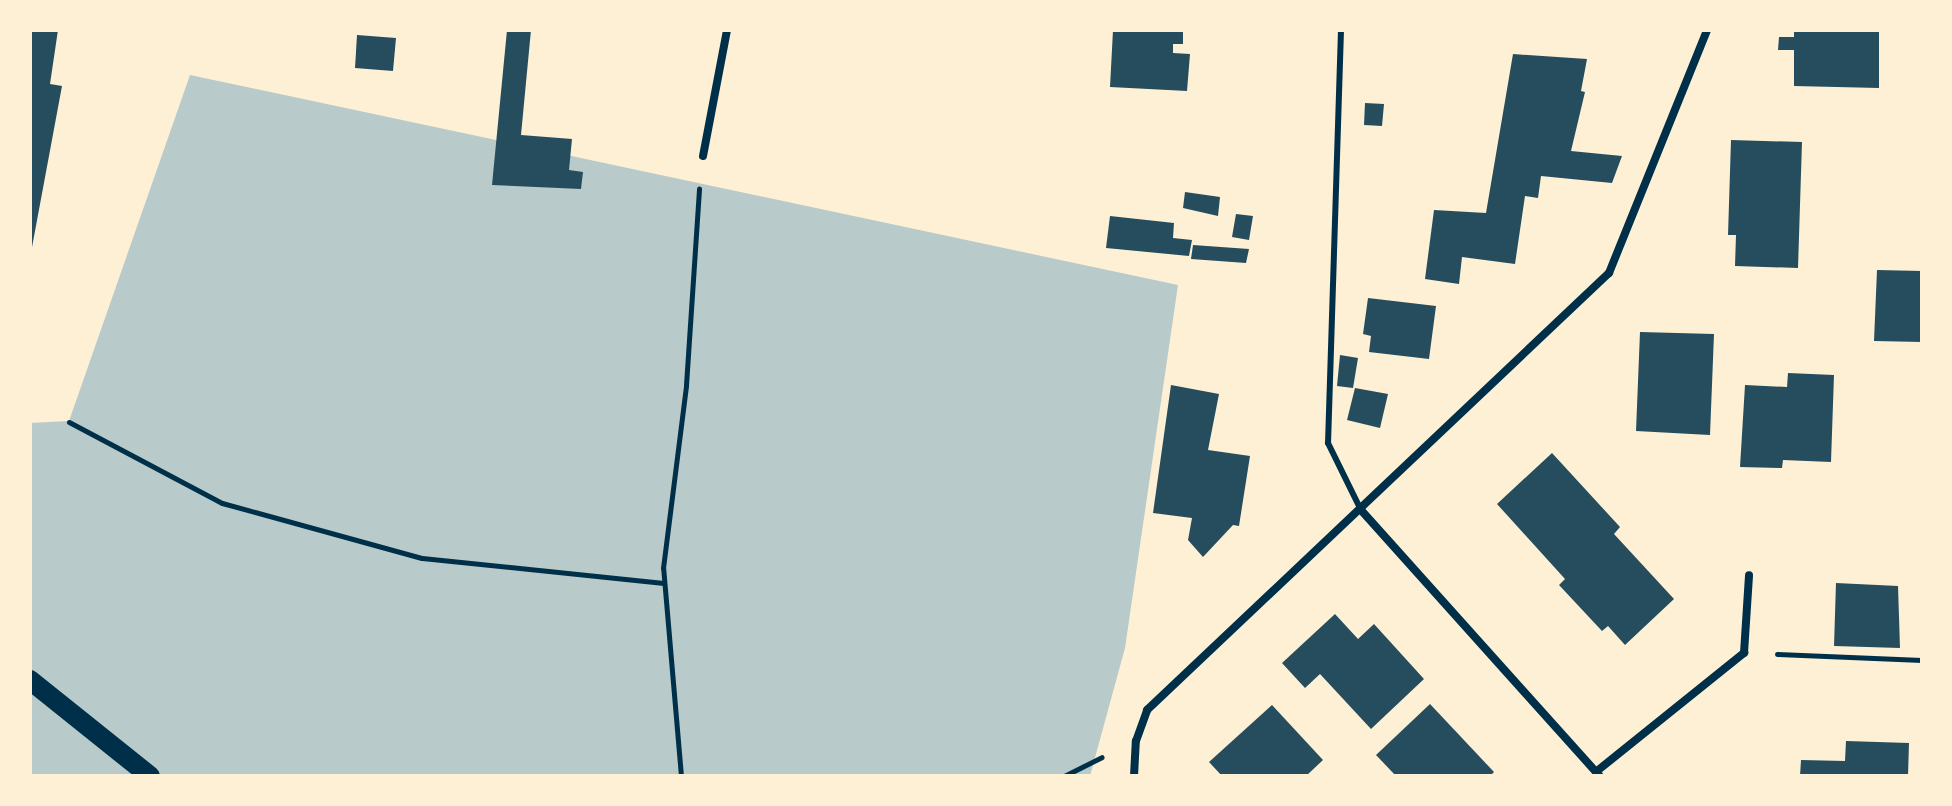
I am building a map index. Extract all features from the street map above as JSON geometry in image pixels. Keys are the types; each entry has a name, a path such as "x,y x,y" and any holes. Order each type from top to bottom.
{"main road":[{"path":"30,680 150,776"}],"street":[{"path":"703,156 727,30"},
{"path":"1134,776 1136,741 1147,710 1609,273 1707,30"},
{"path":"1361,510 1598,773 1744,653 1749,575"}],"lane":[{"path":"1341,30 1328,443 1361,510"}],"path":[{"path":"681,776 664,583 703,156"},
{"path":"69,422 222,503 422,558 664,583"},
{"path":"1744,653 1922,660"},
{"path":"1064,776 1094,760"}],"shaded area":[{"path":"190,75 1178,285 1125,648 1090,776 30,776 30,423 69,421"}],"building":[{"path":"30,30 58,30 50,84 62,86 30,258"},
{"path":"507,30 531,30 521,135 572,139 569,170 583,172 581,189 492,185"},
{"path":"1113,30 1183,30 1183,44 1173,44 1173,53 1190,54 1187,91 1110,87"},
{"path":"1794,30 1879,30 1879,88 1794,86 1794,50 1778,50 1779,37 1794,37"},
{"path":"357,35 396,38 393,71 355,68"},
{"path":"1513,54 1587,59 1581,91 1585,92 1571,151 1622,156 1612,183 1541,176 1538,198 1525,196 1515,264 1462,257 1459,284 1425,279 1434,210 1486,213"},
{"path":"1365,103 1384,104 1382,126 1364,125"},
{"path":"1731,140 1802,142 1798,268 1735,266 1736,235 1728,235"},
{"path":"1185,192 1220,197 1218,216 1183,208"},
{"path":"1236,214 1253,216 1249,240 1232,237"},
{"path":"1110,216 1174,223 1173,238 1192,240 1189,256 1106,248"},
{"path":"1193,245 1249,249 1246,263 1191,259"},
{"path":"1877,270 1922,271 1922,342 1874,341"},
{"path":"1368,298 1436,306 1429,359 1369,352 1371,336 1363,334"},
{"path":"1640,332 1714,334 1710,435 1636,431"},
{"path":"1340,355 1358,358 1353,388 1337,386"},
{"path":"1788,373 1834,375 1831,462 1783,460 1782,468 1740,467 1745,385 1787,387"},
{"path":"1171,385 1219,394 1208,450 1250,456 1239,526 1233,525 1203,557 1188,540 1192,518 1153,513"},
{"path":"1355,388 1388,394 1380,428 1347,420"},
{"path":"1552,453 1620,527 1614,534 1674,599 1625,645 1608,626 1602,631 1559,585 1565,579 1497,504"},
{"path":"1836,583 1898,586 1900,648 1834,646"},
{"path":"1335,614 1358,639 1374,624 1424,679 1371,729 1320,674 1305,688 1282,663"},
{"path":"1430,704 1494,772 1490,776 1396,776 1376,755"},
{"path":"1272,705 1323,760 1306,776 1222,776 1209,762"},
{"path":"1846,741 1909,743 1908,776 1800,776 1801,760 1845,761"}]}
